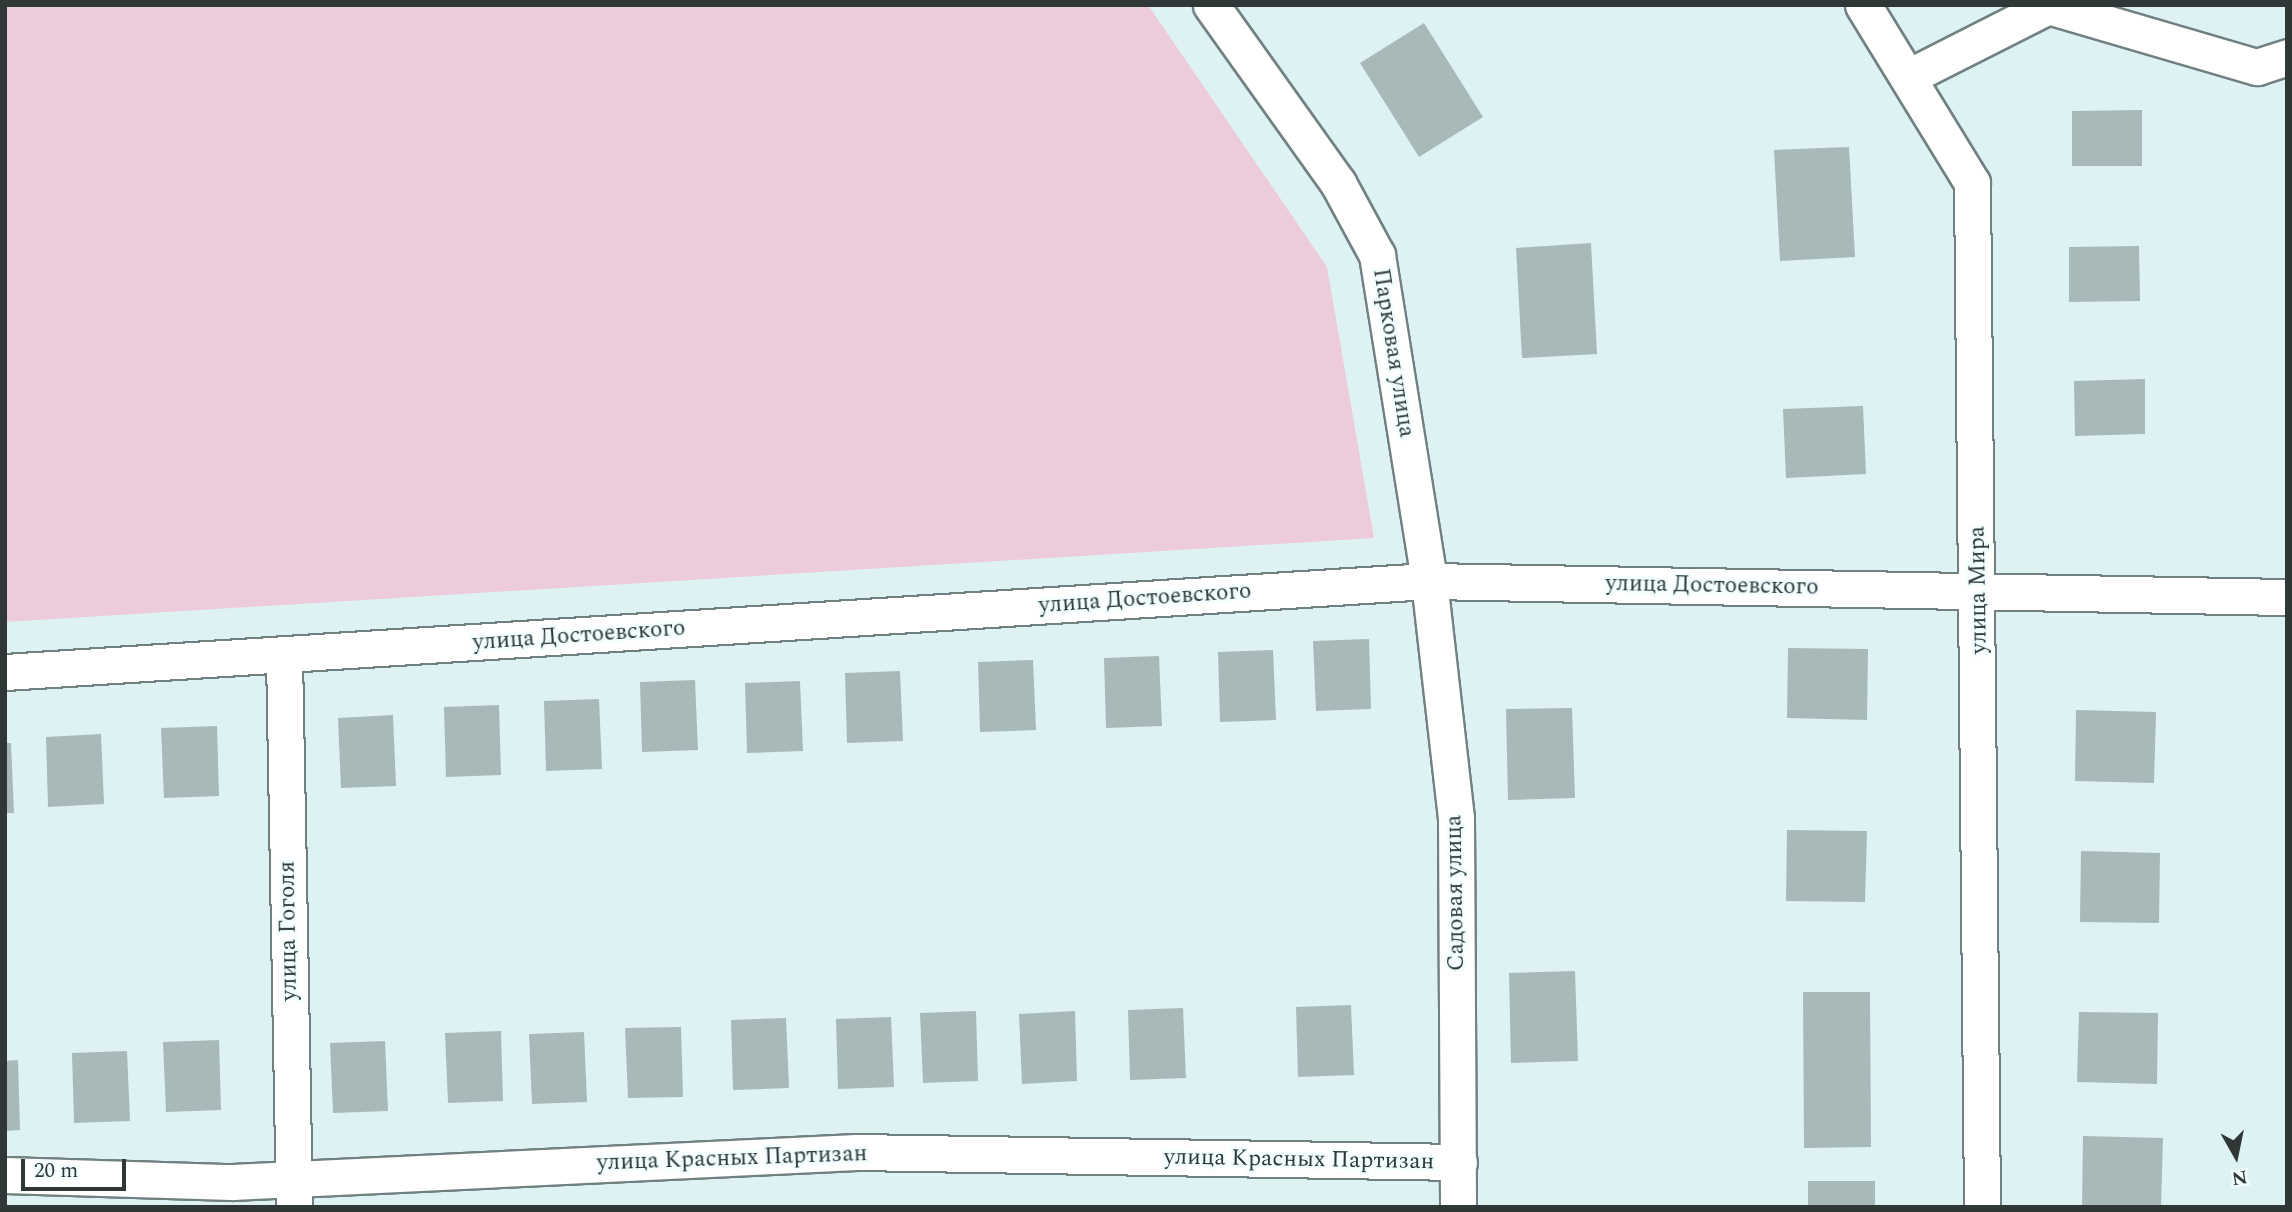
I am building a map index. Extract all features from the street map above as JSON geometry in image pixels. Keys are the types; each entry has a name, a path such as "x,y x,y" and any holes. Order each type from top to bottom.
{"street":[{"name":"Парковая улица","path":"1211,5 1338,183 1377,255 1429,581"},
{"name":"улица Мира","path":"1863,5 1912,75 1972,183 1979,590 1982,1207"},
{"path":"1912,75 2048,6 2257,66 2287,57"},
{"name":"улица Достоевского","path":"5,672 1429,581 2287,597"},
{"name":"Садовая улица","path":"1429,581 1456,818 1458,1207"},
{"name":"улица Гоголя","path":"284,654 293,1193"},
{"name":"улица Красных Партизан","path":"5,1175 293,1193 856,1152 1459,1162"}],"shaded area":[{"path":"5,5 1148,5 1327,267 1374,538 5,622"}],"building":[{"path":"1424,23 1483,117 1419,157 1360,63"},
{"path":"2142,110 2142,166 2072,166 2072,111"},
{"path":"1849,147 1855,257 1780,261 1774,150"},
{"path":"1591,243 1597,354 1522,358 1516,248"},
{"path":"2139,246 2140,301 2069,302 2069,247"},
{"path":"2145,379 2145,434 2075,436 2074,381"},
{"path":"1863,406 1866,474 1786,478 1783,409"},
{"path":"1369,639 1371,709 1316,711 1313,641"},
{"path":"1788,648 1868,649 1867,720 1787,718"},
{"path":"1273,650 1276,720 1220,722 1218,652"},
{"path":"1159,656 1162,726 1106,728 1104,658"},
{"path":"1033,660 1036,730 980,732 978,662"},
{"path":"900,671 903,741 847,743 845,673"},
{"path":"695,680 698,750 642,752 640,682"},
{"path":"800,681 803,751 747,753 745,683"},
{"path":"599,699 602,769 546,771 544,701"},
{"path":"499,705 501,775 446,777 444,707"},
{"path":"1572,708 1575,798 1508,800 1506,709"},
{"path":"2076,710 2156,712 2154,783 2075,781"},
{"path":"393,715 396,786 341,788 338,718"},
{"path":"217,726 219,796 164,798 161,728"},
{"path":"101,734 104,804 48,807 46,737"},
{"path":"5,743 11,743 14,813 5,813"},
{"path":"1787,830 1867,831 1865,902 1786,901"},
{"path":"2081,851 2160,853 2159,923 2080,922"},
{"path":"1575,971 1578,1061 1511,1063 1509,973"},
{"path":"1803,992 1870,992 1871,1147 1804,1148"},
{"path":"1351,1005 1354,1075 1298,1077 1296,1007"},
{"path":"1183,1008 1186,1078 1130,1080 1128,1010"},
{"path":"976,1011 978,1081 923,1083 920,1013"},
{"path":"1075,1011 1077,1081 1022,1084 1019,1014"},
{"path":"2079,1012 2158,1013 2157,1084 2077,1082"},
{"path":"891,1017 894,1087 838,1089 836,1019"},
{"path":"786,1018 789,1088 733,1090 731,1020"},
{"path":"681,1027 683,1097 628,1098 625,1028"},
{"path":"501,1031 503,1101 448,1103 445,1033"},
{"path":"584,1032 587,1102 532,1104 529,1034"},
{"path":"219,1040 221,1110 166,1112 163,1042"},
{"path":"385,1041 388,1111 333,1113 330,1043"},
{"path":"127,1051 130,1121 74,1123 72,1053"},
{"path":"18,1060 20,1130 5,1131 5,1061"},
{"path":"2083,1136 2163,1138 2161,1207 2082,1207"},
{"path":"1808,1181 1875,1181 1875,1207 1808,1207"}]}
